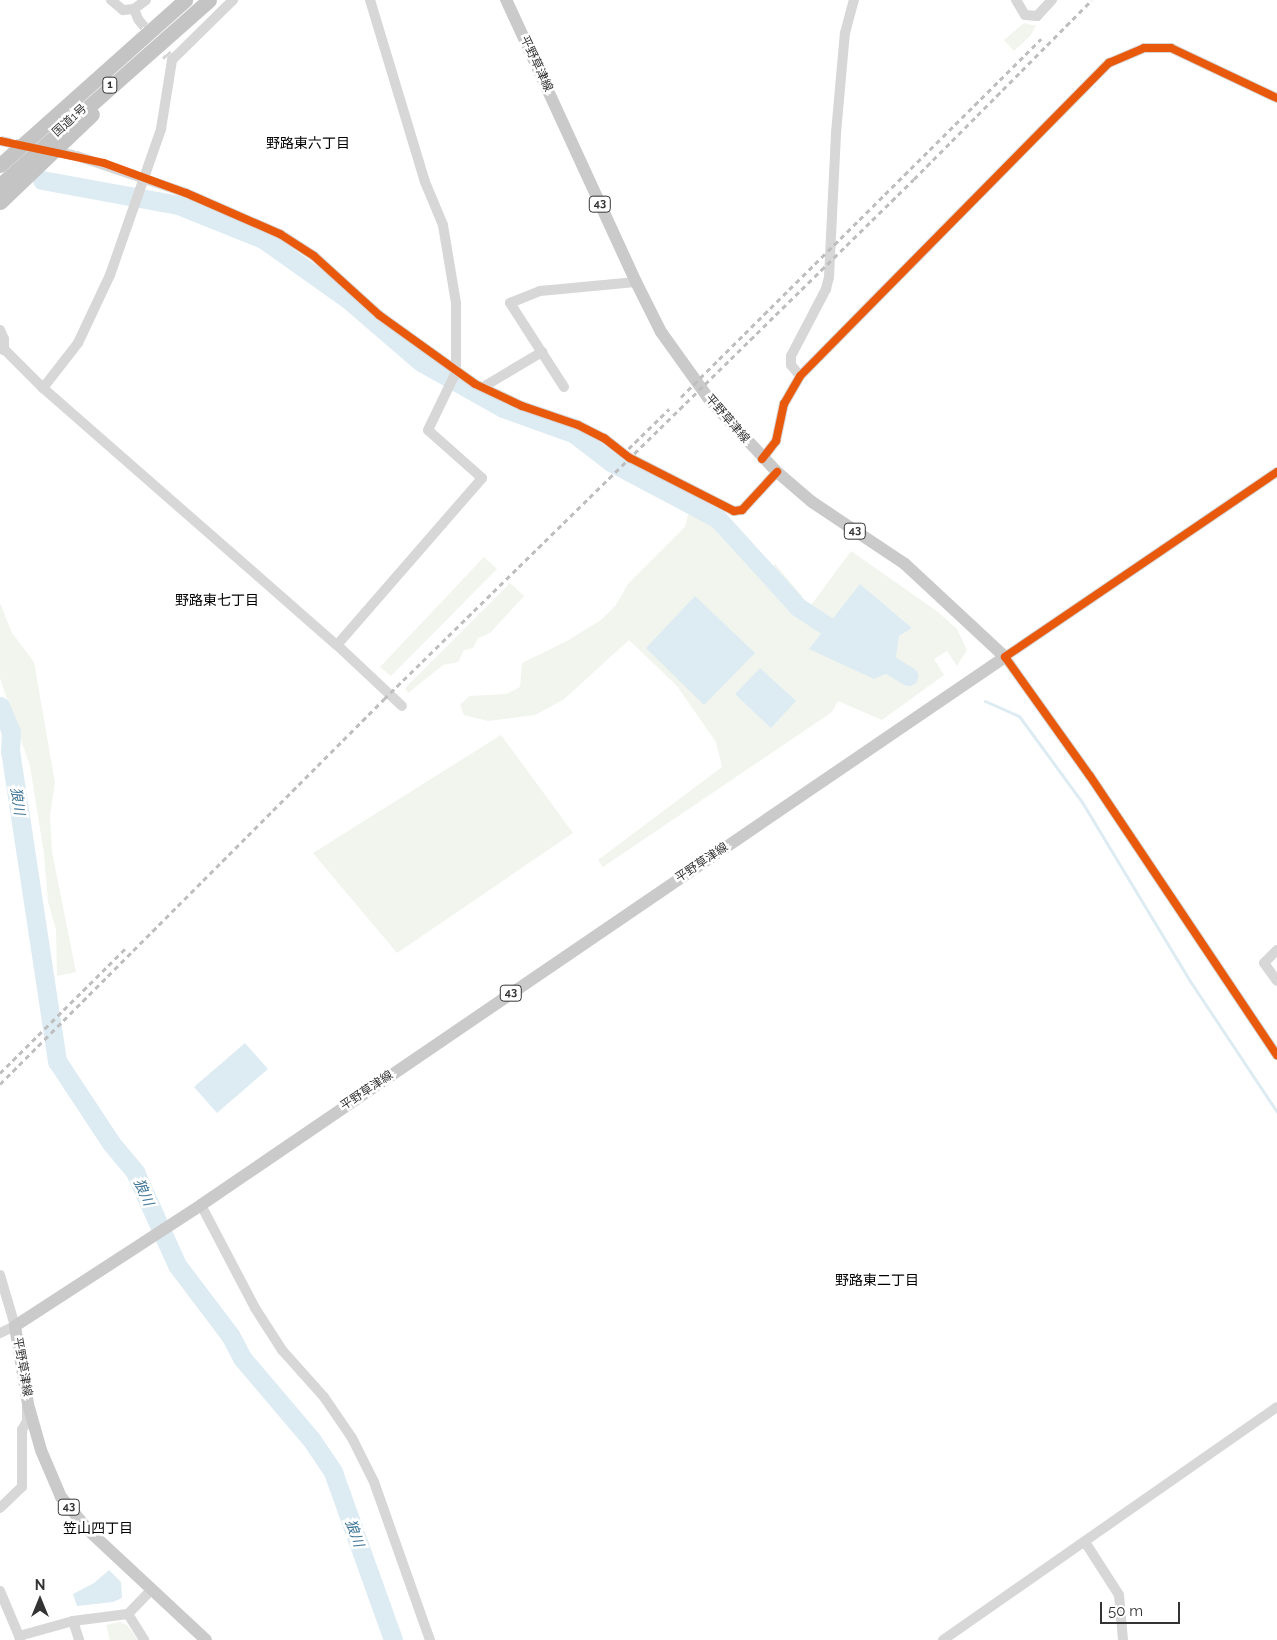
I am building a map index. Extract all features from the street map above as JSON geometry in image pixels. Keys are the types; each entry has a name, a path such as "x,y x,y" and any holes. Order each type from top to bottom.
{"highway":[{"name":"国道1号","path":"0,185 7,169 114,73 185,0"},
{"name":"国道1号","path":"114,73 209,0"},
{"path":"0,154 94,72 114,73 118,87 0,202"}],"main road":[{"name":"平野草津線","path":"206,1640 89,1531 61,1497 41,1450 28,1404 15,1326 201,1205 1006,657 905,564 812,502 777,472 730,424 679,359 636,282 506,0"}],"street":[{"path":"111,0 123,10 134,9 146,0"},
{"path":"337,645 482,478 428,430 452,378 456,303 443,225 425,182 370,0"},
{"path":"800,376 791,365 791,356 826,289 829,277 844,42 854,0"},
{"path":"1016,0 1025,14 1037,16 1052,0"},
{"path":"43,388 78,343 110,275 161,128 170,58 230,1"},
{"path":"134,9 138,19"},
{"path":"762,458 776,440 784,404 800,376 1109,63 1144,48 1171,48 1277,98"},
{"path":"77,156 186,193 280,234 314,256 452,378 483,387 522,406 578,425 604,438 630,458 734,510 742,510 777,472"},
{"path":"564,386 510,303 540,291 636,282"},
{"path":"0,330 1,348 43,388 337,645 402,706"},
{"path":"483,387 542,352"},
{"path":"1277,472 1006,657 1090,776 1277,1055"},
{"path":"1277,950 1264,963 1277,981"},
{"path":"201,1205 255,1308 282,1350 324,1397 352,1438 374,1482 430,1640"},
{"path":"0,1275 15,1326 0,1333"},
{"path":"0,1508 22,1487 22,1430 27,1421 28,1404"},
{"path":"943,1640 1277,1406"},
{"path":"1084,1542 1119,1595 1123,1640"},
{"path":"0,1591 19,1638 73,1621 128,1614 152,1590"},
{"path":"128,1614 144,1640"},
{"path":"73,1621 79,1640"}],"shaded area":[{"path":"1024,23 1036,26 1030,36 1014,51 1004,40"},
{"path":"694,510 710,518 766,573 775,564 802,596 799,603 809,608 851,551 938,612 957,629 967,650 957,666 947,651 934,659 944,675 882,720 838,701 832,712 603,867 598,860 722,767 716,742 677,686 629,640 563,700 535,715 488,721 464,715 460,705 469,696 506,694 520,687 522,663 567,641 601,620 616,605 628,584 685,527 688,515","holes":["860,584 912,628 899,636"]},
{"path":"484,557 497,569 391,676 380,667"},
{"path":"510,583 524,596 490,633 478,638 473,648 464,650 458,662 443,665 408,693 405,688"},
{"path":"860,584 912,628 899,636 894,670 874,679 809,649"},
{"path":"695,596 755,653 704,705 646,648"},
{"path":"0,603 12,633 34,662 55,783 50,815 52,852 76,972 57,976 56,929 48,902 44,854 30,766 0,678"},
{"path":"760,668 796,701 771,728 735,694"},
{"path":"501,735 573,833 397,953 313,853"},
{"path":"245,1043 268,1069 217,1113 194,1087"},
{"path":"109,1570 121,1582 122,1598 113,1602 77,1606 73,1594 94,1583"},
{"path":"120,1622 127,1625 138,1640 110,1640 106,1625"}],"waterway":[{"path":"42,180 178,205 263,239 349,300 421,362 503,408 573,433 611,462 718,519 798,607 847,639"},
{"path":"875,656 908,676"},
{"path":"985,701 1019,716 1082,802 1190,981 1277,1112"},
{"name":"狼川","path":"0,706 11,732 10,750 57,1061 111,1143 135,1172 177,1265 230,1335 242,1358 311,1439 333,1472 393,1640"}],"tunnel":[{"path":"138,19 168,57"},
{"path":"0,141 26,146"},
{"path":"50,151 77,156"}],"railway":[{"path":"0,1084 384,699 914,179 1092,0"},
{"path":"681,397 1041,39"},
{"path":"622,455 669,409"},
{"path":"0,1073 126,948"}],"cycle path":[{"path":"762,459 776,441 784,404 800,376 1109,63 1144,48 1171,48 1277,98"},
{"path":"0,141 104,163 186,193 280,234 314,256 379,315 475,384 522,406 578,425 604,438 630,458 734,511 742,510 777,472"},
{"path":"1277,472 1005,657 1090,776 1277,1055"}],"district":[{"name":"野路東六丁目","path":"308,143"},
{"name":"野路東七丁目","path":"217,600"},
{"name":"野路東二丁目","path":"877,1280"},
{"name":"笠山四丁目","path":"98,1528"}]}
